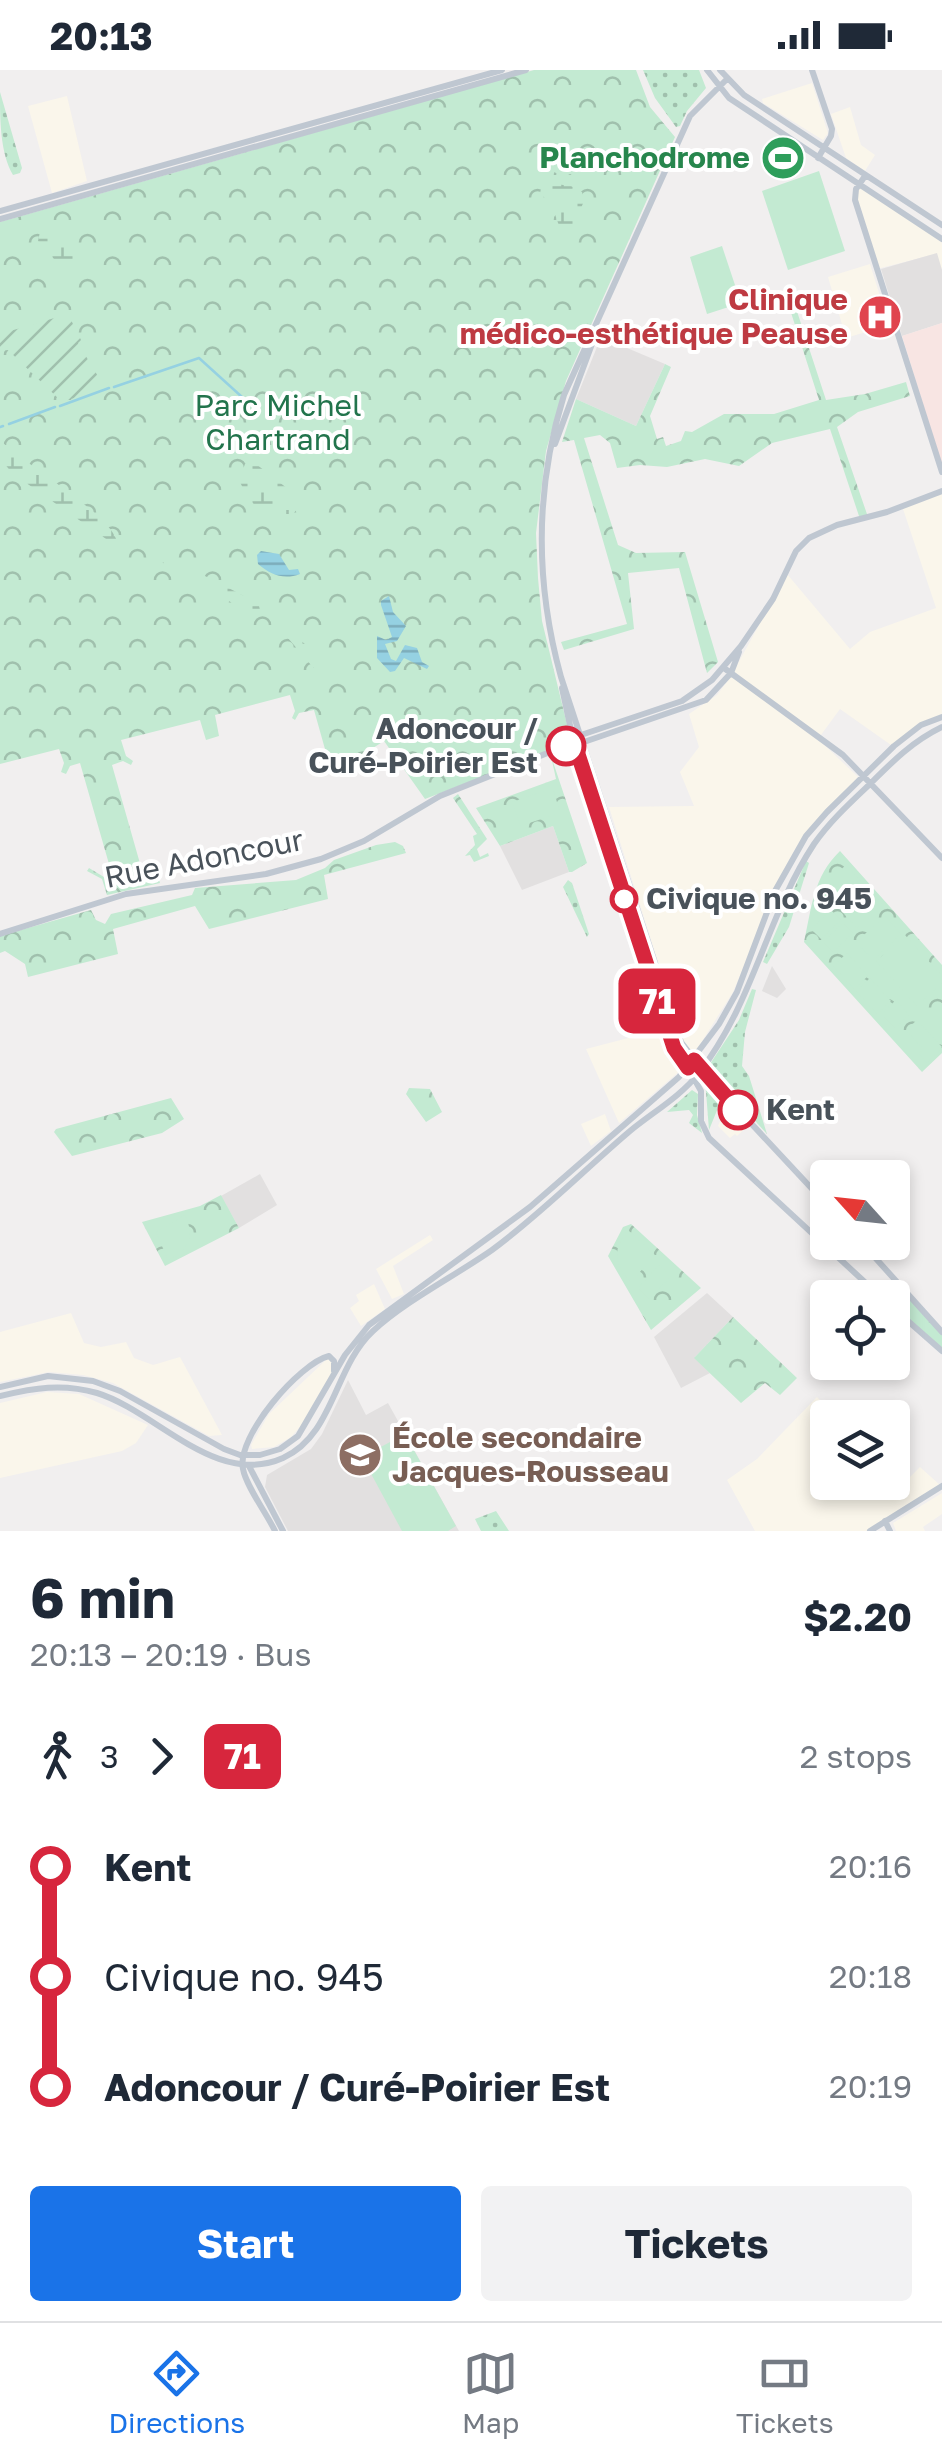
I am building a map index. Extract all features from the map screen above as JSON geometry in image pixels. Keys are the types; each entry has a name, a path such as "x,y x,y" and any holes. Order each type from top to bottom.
{"main road":[{"path":"0,211 502,70"},
{"path":"0,219 526,70"},
{"path":"707,70 718,88 749,113 942,239"},
{"path":"720,70 744,95 942,225"},
{"path":"812,70 832,129 818,158"},
{"path":"726,79 690,116 556,422 540,544 547,621 665,1027 701,1091 701,1121 709,1138 863,1280"},
{"path":"865,176 855,200 942,472"},
{"name":"Rue Adoncour","path":"0,934 132,893 259,875 315,861 376,835 440,796 580,740 690,708 706,700 728,670 773,599 796,551 809,538 837,525 942,492"},
{"path":"728,670 864,774 942,858"},
{"path":"0,1387 48,1376 93,1381 245,1455 270,1453 298,1436 354,1341 369,1325 530,1208 688,1068 737,992 775,892 796,851 864,774 908,734 942,717"},
{"path":"0,1396 45,1386 94,1392 114,1399 207,1453 245,1465 282,1458 307,1442 318,1428 353,1356 375,1329 525,1224 598,1157 695,1078 721,1044 745,999 779,912 824,832 904,750 942,727"},
{"path":"580,740 681,1042 810,1186"},
{"path":"877,1260 942,1332"},
{"path":"910,1323 942,1351"},
{"path":"276,1531 245,1465 249,1437 263,1414 324,1356 332,1358 333,1377"},
{"path":"245,1465 284,1531"},
{"path":"870,1531 942,1486"},
{"path":"885,1521 890,1531"}],"shaded area":[{"path":"812,83 828,133 823,140 762,99"},
{"path":"67,96 87,181 52,193 28,106"},
{"path":"850,107 861,145 875,155 865,171 846,158 831,114"},
{"path":"859,185 942,239 942,270 936,254 877,269 855,200"},
{"path":"937,253 942,270 942,323 902,336 881,269"},
{"path":"870,264 889,325 846,338 828,277"},
{"path":"942,323 942,466 902,336"},
{"path":"601,337 665,364 636,426 576,399"},
{"path":"942,492 942,714 891,745 840,709 818,739 858,777 797,846 733,992 694,1054 684,1044 609,807 694,806 680,772 699,747 689,714 717,695 730,678 787,574 850,649 870,632 936,608 902,506"},
{"path":"553,826 569,872 522,890 500,846"},
{"path":"772,966 786,989 777,998 762,991"},
{"path":"663,1029 684,1066 619,1123 586,1049"},
{"path":"728,1102 749,1125 730,1138 718,1126"},
{"path":"605,1114 611,1131 591,1146 581,1124"},
{"path":"260,1174 277,1205 239,1228 221,1196"},
{"path":"430,1235 433,1240 393,1266 404,1294 392,1299 376,1269"},
{"path":"374,1284 385,1309 361,1326 350,1308 359,1301 356,1295"},
{"path":"707,1293 733,1317 695,1357 710,1373 681,1388 654,1337"},
{"path":"71,1313 84,1343 101,1347 126,1342 134,1358 153,1365 180,1357 222,1435 209,1436 113,1383 83,1375 49,1372 0,1382 0,1332"},
{"path":"328,1358 333,1371 305,1421 291,1437 274,1447 252,1449 269,1414"},
{"name":"École secondaire Jacques-Rousseau","path":"348,1380 366,1415 388,1403 459,1531 288,1531 265,1487 267,1475 311,1449"},
{"path":"47,1392 79,1394 148,1425 136,1443 122,1451 0,1478 0,1403"},
{"path":"810,1404 810,1500 910,1500 910,1477 920,1467 941,1486 870,1531 755,1531 727,1480 757,1459"},
{"path":"942,1493 942,1514 923,1527 925,1531 896,1531 893,1523"}],"green space":[{"name":"Parc Michel Chartrand","path":"534,70 636,70 650,107 675,137 566,381 546,451 536,533 538,578 542,621 570,737 554,749 425,799 384,741 332,774 314,710 299,713 295,720 290,695 215,715 219,736 206,740 200,720 121,740 126,756 133,761 131,765 123,761 112,765 141,867 155,868 160,883 107,895 102,879 87,871 89,868 104,877 109,864 80,763 70,766 66,774 61,772 64,763 59,749 0,764 0,222"},
{"path":"643,70 699,70 706,88 680,126 676,127 655,98"},
{"path":"0,92 22,168 13,175 3,146"},
{"path":"548,147 562,149 573,174 558,173 546,166 541,157"},
{"path":"819,171 845,251 788,270 762,191"},
{"path":"542,184 582,192 584,201 570,234 562,234 552,206 540,193"},
{"path":"49,226 73,238 76,266 66,278 39,267 43,261 54,259 38,241 40,232"},
{"path":"722,246 741,303 707,314 690,257"},
{"path":"791,293 826,400 906,382 910,396 858,412 837,427 868,517 860,519 830,429 772,443 739,466 705,459 667,467 617,468 610,443 600,435 584,438 618,545 636,553 685,552 718,662 707,673 679,568 628,573 634,629 564,650 561,642 627,624 574,440 562,442 576,399 636,426 665,364 671,367 650,416 657,439 663,437 666,446 681,441 685,431 692,432 724,414 774,414 819,400 786,297"},
{"path":"68,314 81,340 78,343 105,388 62,402 8,350 0,351 0,334"},
{"path":"0,440 84,504 112,531 117,542 109,541 12,473 0,458"},
{"path":"245,464 256,464 297,496 299,507 293,514 273,513 254,504 239,480"},
{"path":"156,551 252,600 261,614 250,613 167,566 154,555"},
{"path":"289,633 315,654 332,680 308,662 287,637"},
{"path":"551,756 587,863 572,872 553,826 500,846 476,808 556,779"},
{"path":"553,788 560,813 520,826 512,802"},
{"path":"458,794 487,839 477,849 480,857 488,853 489,856 474,862 470,855 465,856 475,845 473,836 477,834 453,798"},
{"path":"395,842 406,853 324,875 328,899 209,929 195,906 113,929 118,954 28,977 25,964 5,951 0,953 0,936 91,910 96,920 105,924 111,914 192,895 195,888 296,880 334,860"},
{"path":"840,851 942,965 942,1053 922,1072 804,942 819,882"},
{"path":"806,861 809,863 789,927 767,964 763,962"},
{"path":"846,865 883,905 857,928 820,888"},
{"path":"568,880 589,934 587,937 563,887"},
{"path":"831,910 841,920 821,939 811,929"},
{"path":"885,916 901,934 873,960 856,942"},
{"path":"843,923 853,933 833,952 823,942"},
{"path":"905,935 942,976 942,983 917,1006 876,961"},
{"path":"847,953 868,976 854,989 833,966"},
{"path":"870,978 891,1001 877,1014 856,991"},
{"path":"752,989 756,990 745,1032 742,1066 749,1076 767,1134 710,1071 710,1064 739,1020"},
{"path":"896,1000 909,1015 895,1028 881,1014"},
{"path":"917,1020 942,1047 927,1063 919,1054 923,1049 906,1030"},
{"path":"705,1079 722,1098 709,1130"},
{"path":"409,1088 430,1089 442,1112 426,1122 406,1094"},
{"path":"692,1090 698,1094 697,1115 702,1133 689,1123 693,1115 689,1110 667,1112"},
{"path":"171,1098 184,1119 162,1133 72,1156 54,1132 56,1129"},
{"path":"221,1195 239,1228 165,1266 142,1222 200,1206"},
{"path":"185,1215 190,1229 188,1242 168,1260 156,1232"},
{"path":"631,1224 701,1288 651,1330 608,1256 623,1227"},
{"path":"628,1230 655,1255 631,1282 617,1257 619,1244"},
{"path":"659,1265 671,1276 649,1299 638,1288"},
{"path":"910,1297 942,1332 942,1351 910,1322"},
{"path":"733,1317 797,1378 780,1395 765,1383 741,1403 694,1358"},
{"path":"405,1434 456,1526 448,1531 402,1531 362,1457"},
{"path":"448,1464 469,1465 475,1476 457,1486"},
{"path":"496,1511 509,1531 481,1531 475,1519"}],"water":[{"path":"261,551 279,554 289,570 298,569 300,574 283,576 268,571 258,564"},
{"path":"389,596 393,612 406,626 397,641 385,644 391,659 396,661 405,645 417,648 422,662 429,666 427,669 404,658 390,672 377,658 377,636 386,640 392,637 381,605"}],"waterway":[{"path":"114,387 199,358 242,397"},
{"path":"60,406 109,388"},
{"path":"9,424 55,407"}],"bus line":[{"name":"71","path":"566,746 574,742 674,1048 688,1068 694,1060 738,1110"}],"place":[{"name":"Planchodrome","path":"783,158"},
{"name":"Clinique médico-esthétique Peause","path":"880,317"},
{"name":"Adoncour / Curé-Poirier Est","path":"566,746"},
{"name":"Civique no. 945","path":"624,899"},
{"name":"Kent","path":"738,1110"},
{"name":"École secondaire Jacques-Rousseau","path":"360,1455"}]}
